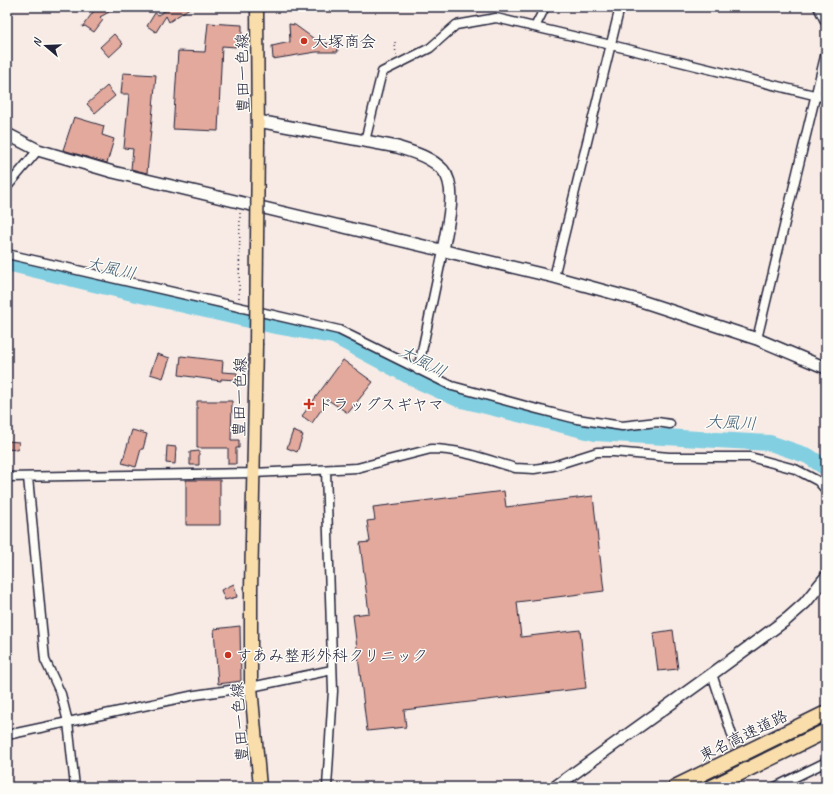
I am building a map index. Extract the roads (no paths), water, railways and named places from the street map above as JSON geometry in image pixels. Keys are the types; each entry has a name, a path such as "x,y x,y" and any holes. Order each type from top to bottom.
{"highway":[{"name":"東名高速道路","path":"675,787 826,713"},
{"name":"東名高速道路","path":"712,787 826,730"}],"main road":[{"name":"豊田一色線","path":"257,7 258,141 256,345 251,589 252,687 260,787"}],"street":[{"path":"535,27 545,7"},
{"path":"554,277 620,7"},
{"path":"818,7 826,23"},
{"path":"365,140 382,72 430,48 456,26 496,18 826,98"},
{"path":"757,340 826,52"},
{"path":"258,121 397,147 428,159 443,171 449,183 451,204 443,251 418,370"},
{"path":"7,134 38,150 113,172 554,277 638,300 757,340 826,368"},
{"path":"7,187 38,150"},
{"path":"7,254 339,330 452,386 577,419 622,426 657,422 670,424"},
{"path":"7,477 253,473 326,470 357,468 431,449 444,449 457,451 515,468 525,469 553,466 597,452 669,457 750,457 795,469 818,481 826,490"},
{"path":"326,470 333,691 327,787"},
{"path":"28,477 45,660 61,694 68,722 75,787"},
{"path":"555,787 791,615 805,603 826,577"},
{"path":"7,735 195,695 252,687 332,670"},
{"path":"712,674 734,741"},
{"path":"775,787 826,762"}],"waterway":[{"name":"大風川","path":"7,263 271,325 334,336 416,380 458,399 595,433 770,443 808,456 826,468"}],"tunnel":[{"path":"734,741 737,787"}],"place":[{"name":"大塚商会","path":"304,41"},
{"name":"ドラッグスギヤマ","path":"309,404"},
{"name":"すあみ整形外科クリニック","path":"228,655"}]}
